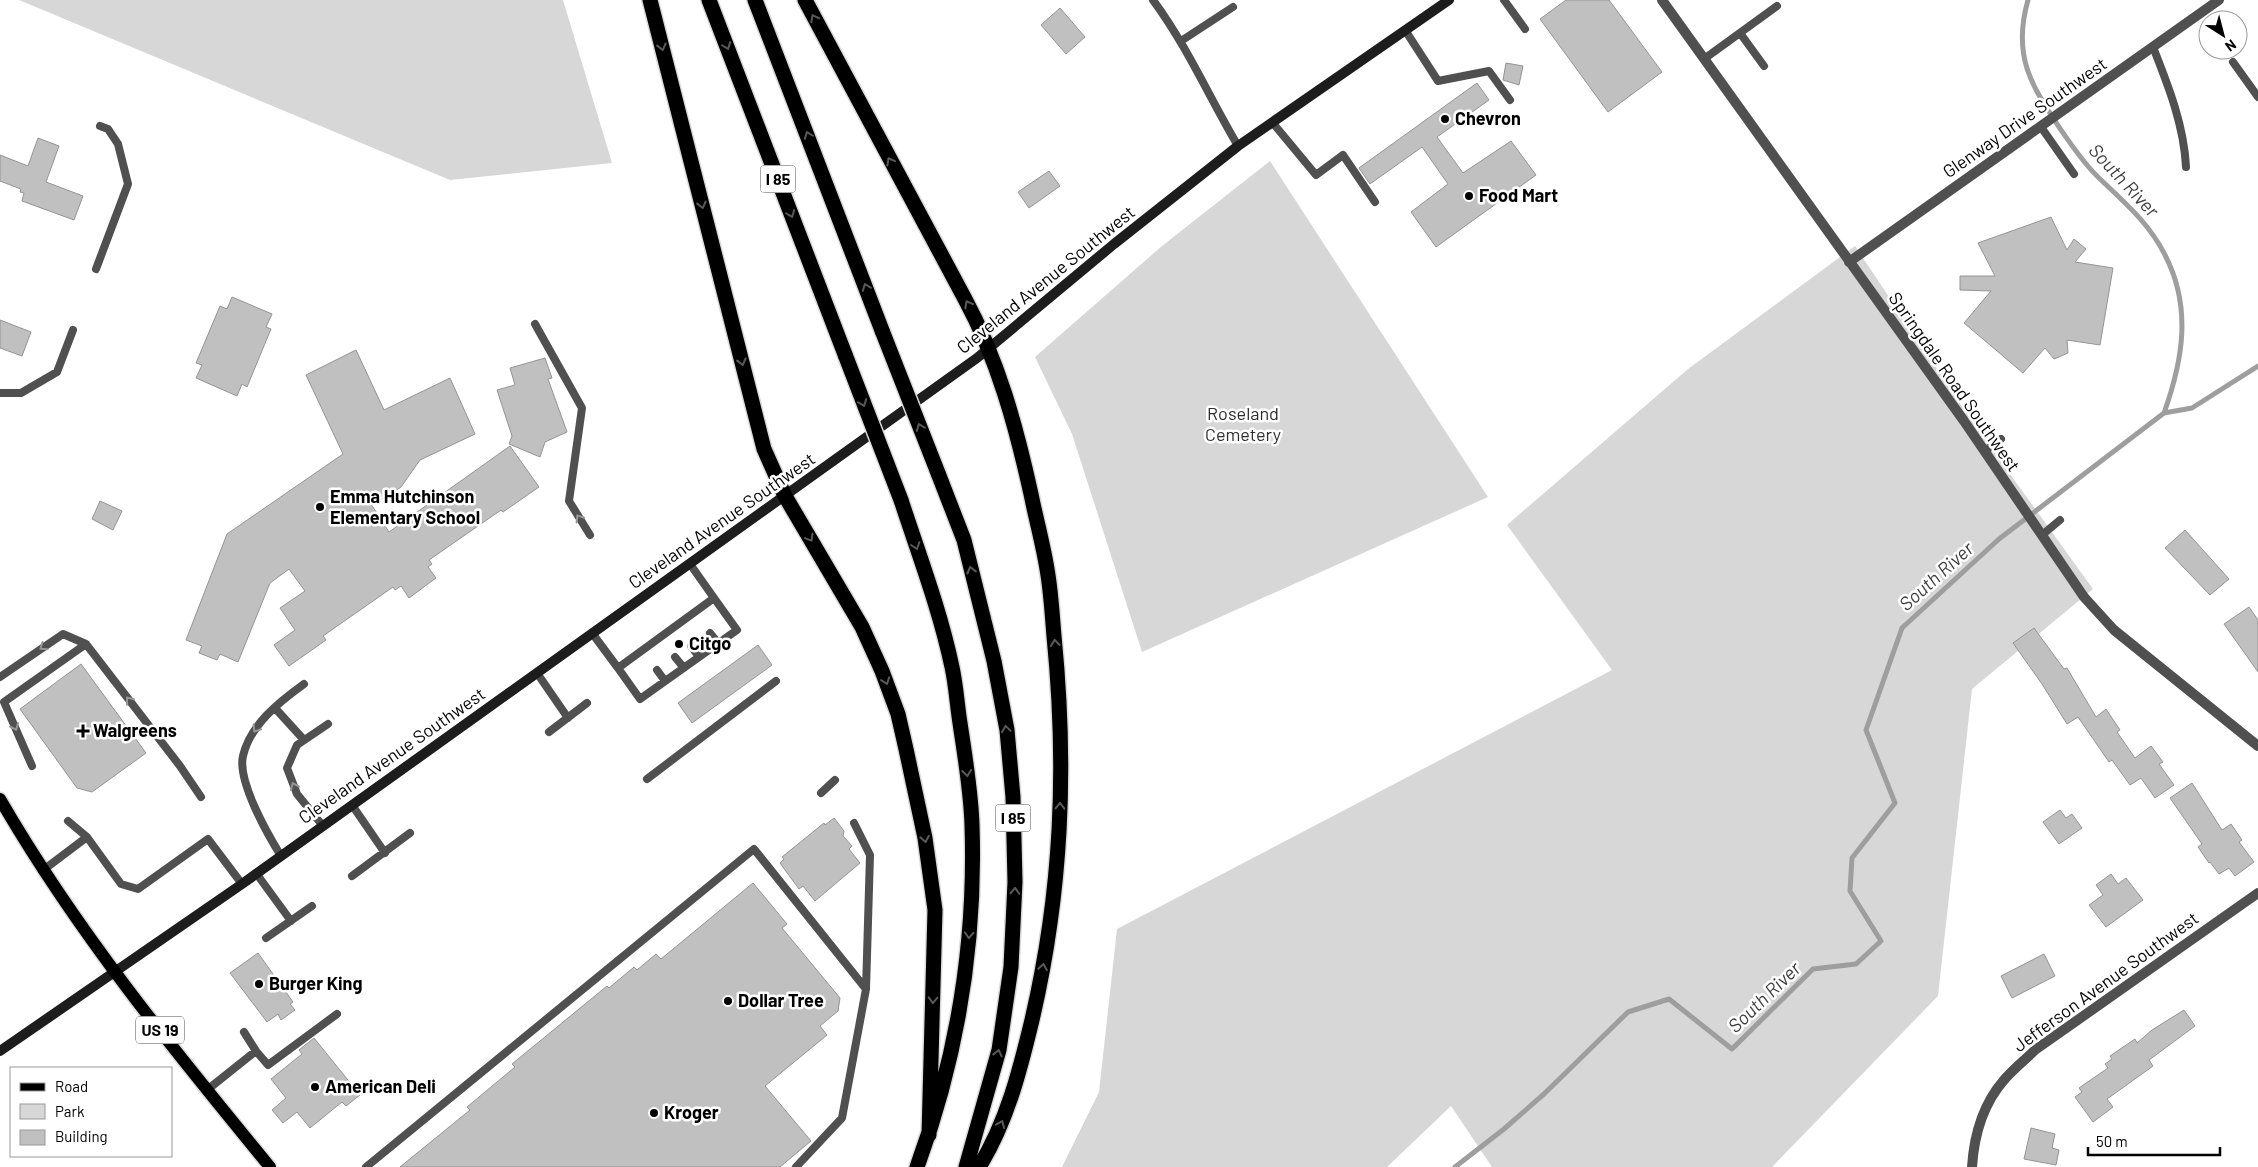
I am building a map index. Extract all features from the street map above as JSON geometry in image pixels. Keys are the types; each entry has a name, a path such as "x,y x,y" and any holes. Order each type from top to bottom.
{"highway":[{"path":"650,0 764,449 785,496 862,627 886,680 898,714 926,838 935,910 929,1135"},
{"name":"I 85","path":"710,0 901,500 929,585 952,667 968,772 972,824 969,940 961,1006 929,1135 917,1167"},
{"name":"I 85","path":"755,0 964,540 994,661 1006,730 1013,797 1015,882 1011,967 999,1050 966,1167"},
{"path":"805,0 973,314 989,348 1020,441 1048,569 1059,689 1062,754 1055,896 1043,972 1008,1108 989,1151 979,1167"}],"main road":[{"name":"Cleveland Avenue Southwest","path":"0,1051 242,884 785,496 989,348 1114,244 1238,146 1449,0"},
{"name":"US 19","path":"0,799 42,870 86,934 268,1167"}],"street":[{"name":"Springdale Road Southwest","path":"1662,0 1985,451 2084,597 2114,630 2258,746"},
{"name":"Glenway Drive Southwest","path":"1849,262 2219,0"},
{"name":"Jefferson Avenue Southwest","path":"1972,1167 1973,1150 1979,1125 1989,1102 2003,1080 2035,1050 2258,893"}],"lane":[{"path":"1153,0 1181,41 1238,146"},
{"path":"1504,0 1525,29"},
{"path":"1704,59 1777,6"},
{"path":"1181,41 1233,7"},
{"path":"1405,30 1438,82 1490,71 1510,100"},
{"path":"1740,33 1764,66"},
{"path":"2153,47 2174,104 2185,147 2186,167"},
{"path":"2233,62 2258,97"},
{"path":"1272,122 1316,175 1343,155 1375,202"},
{"path":"96,269 128,184 118,144 108,129 100,126"},
{"path":"2040,127 2074,174"},
{"path":"535,324 582,408 568,501 590,535"},
{"path":"0,393 21,394 57,372 73,330"},
{"path":"1985,451 2001,439"},
{"path":"2042,535 2060,520"},
{"path":"592,633 640,699 737,630 690,564"},
{"path":"618,668 662,640 697,614 714,598"},
{"path":"710,633 718,644"},
{"path":"0,677 63,634 86,644 180,766 201,797"},
{"path":"32,766 4,702 86,644"},
{"path":"691,646 699,657"},
{"path":"675,657 684,668"},
{"path":"657,670 665,681"},
{"path":"537,673 568,718"},
{"path":"648,778 776,681"},
{"path":"281,856 262,825 245,779 242,757 256,727 304,684"},
{"path":"549,732 587,704"},
{"path":"275,708 304,740"},
{"path":"323,826 297,794 287,768 297,745 328,724"},
{"path":"821,793 836,780"},
{"path":"352,805 384,853"},
{"path":"68,821 87,837 121,884 138,889 208,839 242,884"},
{"path":"796,1167 842,1118 866,988 870,856 854,823"},
{"path":"352,876 410,833"},
{"path":"42,870 87,837"},
{"path":"366,1167 761,843"},
{"path":"754,849 866,988"},
{"path":"256,873 290,921"},
{"path":"266,938 312,906"},
{"path":"244,1032 268,1065 337,1014"},
{"path":"207,1090 256,1051"}],"green space":[{"path":"19,0 563,0 612,163 450,180"},
{"name":"Roseland Cemetery","path":"1270,161 1488,497 1142,652 1072,434 1035,357 1162,246"},
{"path":"1855,246 1971,420 2093,589 1972,689 1938,996 1772,1167 1492,1167 1451,1106 1387,1167 1062,1167 1099,1092 1117,929 1612,670 1507,525 1688,369"}],"building":[{"path":"1566,0 1609,0 1662,72 1608,112 1540,19"},
{"path":"1060,8 1085,37 1066,54 1041,25"},
{"path":"1506,63 1523,66 1519,85 1503,80"},
{"path":"1477,83 1489,100 1437,137 1463,173 1511,141 1536,175 1436,247 1411,212 1448,184 1422,147 1370,184 1359,168"},
{"path":"38,138 59,146 46,182 83,196 74,220 22,201 24,193 20,192 21,189 0,181 0,155 28,166"},
{"path":"1049,171 1060,186 1029,208 1018,192"},
{"path":"2051,217 2067,250 2074,239 2086,249 2075,262 2113,268 2100,345 2067,340 2068,353 2054,359 2045,348 2023,373 1964,323 1991,291 1960,290 1960,276 1995,276 1978,243"},
{"path":"232,297 272,314 266,327 271,329 247,387 242,384 237,396 196,378 202,365 196,363 220,306 227,309"},
{"path":"0,320 31,332 22,356 0,348"},
{"name":"Emma Hutchinson Elementary School","path":"356,350 384,410 450,378 475,434 420,460 401,487 385,498 371,504 389,532 510,446 539,487 503,512 501,510 429,560 432,564 428,567 436,578 409,598 401,586 395,590 393,587 323,636 326,640 289,666 274,645 295,630 280,608 305,591 289,569 270,583 238,662 220,654 217,660 199,653 202,646 186,640 227,534 343,454 306,375"},
{"path":"545,358 552,378 548,379 567,432 545,442 540,457 509,444 512,436 497,390 515,385 510,368"},
{"path":"100,501 122,511 113,530 92,519"},
{"path":"2185,530 2229,579 2210,595 2165,548"},
{"path":"2249,607 2258,620 2258,672 2224,624"},
{"path":"2034,628 2064,669 2067,668 2096,717 2106,709 2120,730 2117,732 2135,758 2151,746 2163,762 2159,764 2174,785 2155,798 2141,778 2130,785 2112,760 2109,762 2078,717 2067,724 2013,643"},
{"path":"758,645 772,665 692,723 678,703"},
{"name":"Walgreens","path":"81,664 146,753 92,792 77,788 20,709"},
{"path":"2192,783 2222,830 2231,824 2242,840 2239,842 2254,862 2235,876 2229,868 2219,874 2209,863 2198,847 2202,844 2170,798"},
{"path":"2060,810 2066,818 2072,814 2082,828 2059,844 2043,822"},
{"path":"834,818 844,831 843,836 852,846 849,849 860,863 815,901 803,886 799,889 780,863 784,859 782,857 824,823 825,825"},
{"path":"2111,874 2118,884 2126,878 2143,900 2106,927 2089,905 2103,895 2096,885"},
{"path":"753,883 787,924 782,928 840,998 838,1011 820,1026 827,1035 765,1086 811,1141 780,1167 400,1167 470,1110 467,1107 515,1067 512,1064 607,986 609,988 634,967 637,970 656,954 661,959"},
{"name":"Burger King","path":"258,953 293,1002 290,1004 295,1010 281,1020 278,1014 267,1022 230,973"},
{"path":"2044,954 2055,976 2012,998 2001,976"},
{"path":"2184,1010 2195,1026 2149,1060 2153,1066 2107,1099 2113,1107 2093,1122 2075,1097 2082,1092 2079,1088 2108,1068 2105,1064 2112,1059 2110,1056 2135,1039 2137,1043 2152,1030"},
{"name":"American Deli","path":"314,1038 360,1095 346,1106 342,1102 310,1128 297,1112 283,1123 272,1110 286,1098 271,1079 302,1054 299,1050"},
{"path":"2031,1128 2055,1134 2052,1148 2059,1150 2056,1165 2024,1159"}],"waterway":[{"name":"South River","path":"1455,1167 1504,1129 1544,1094 1628,1012 1669,999 1732,1049 1813,969 1856,964 1881,941 1850,891 1852,858 1895,803 1866,730 1902,628 1999,539 2164,413 2176,373 2182,334 2179,294 2173,275 2159,243 2144,223 2084,161 2061,130 2033,84 2027,69 2022,38 2028,0"},
{"path":"2164,413 2192,408 2258,366"}],"place":[{"name":"Chevron","path":"1445,119"},
{"name":"Food Mart","path":"1469,196"},
{"name":"Emma Hutchinson Elementary School","path":"320,507"},
{"name":"Citgo","path":"679,644"},
{"name":"Walgreens","path":"83,731"},
{"name":"Burger King","path":"259,984"},
{"name":"Dollar Tree","path":"728,1001"},
{"name":"American Deli","path":"315,1087"},
{"name":"Kroger","path":"654,1113"}]}
